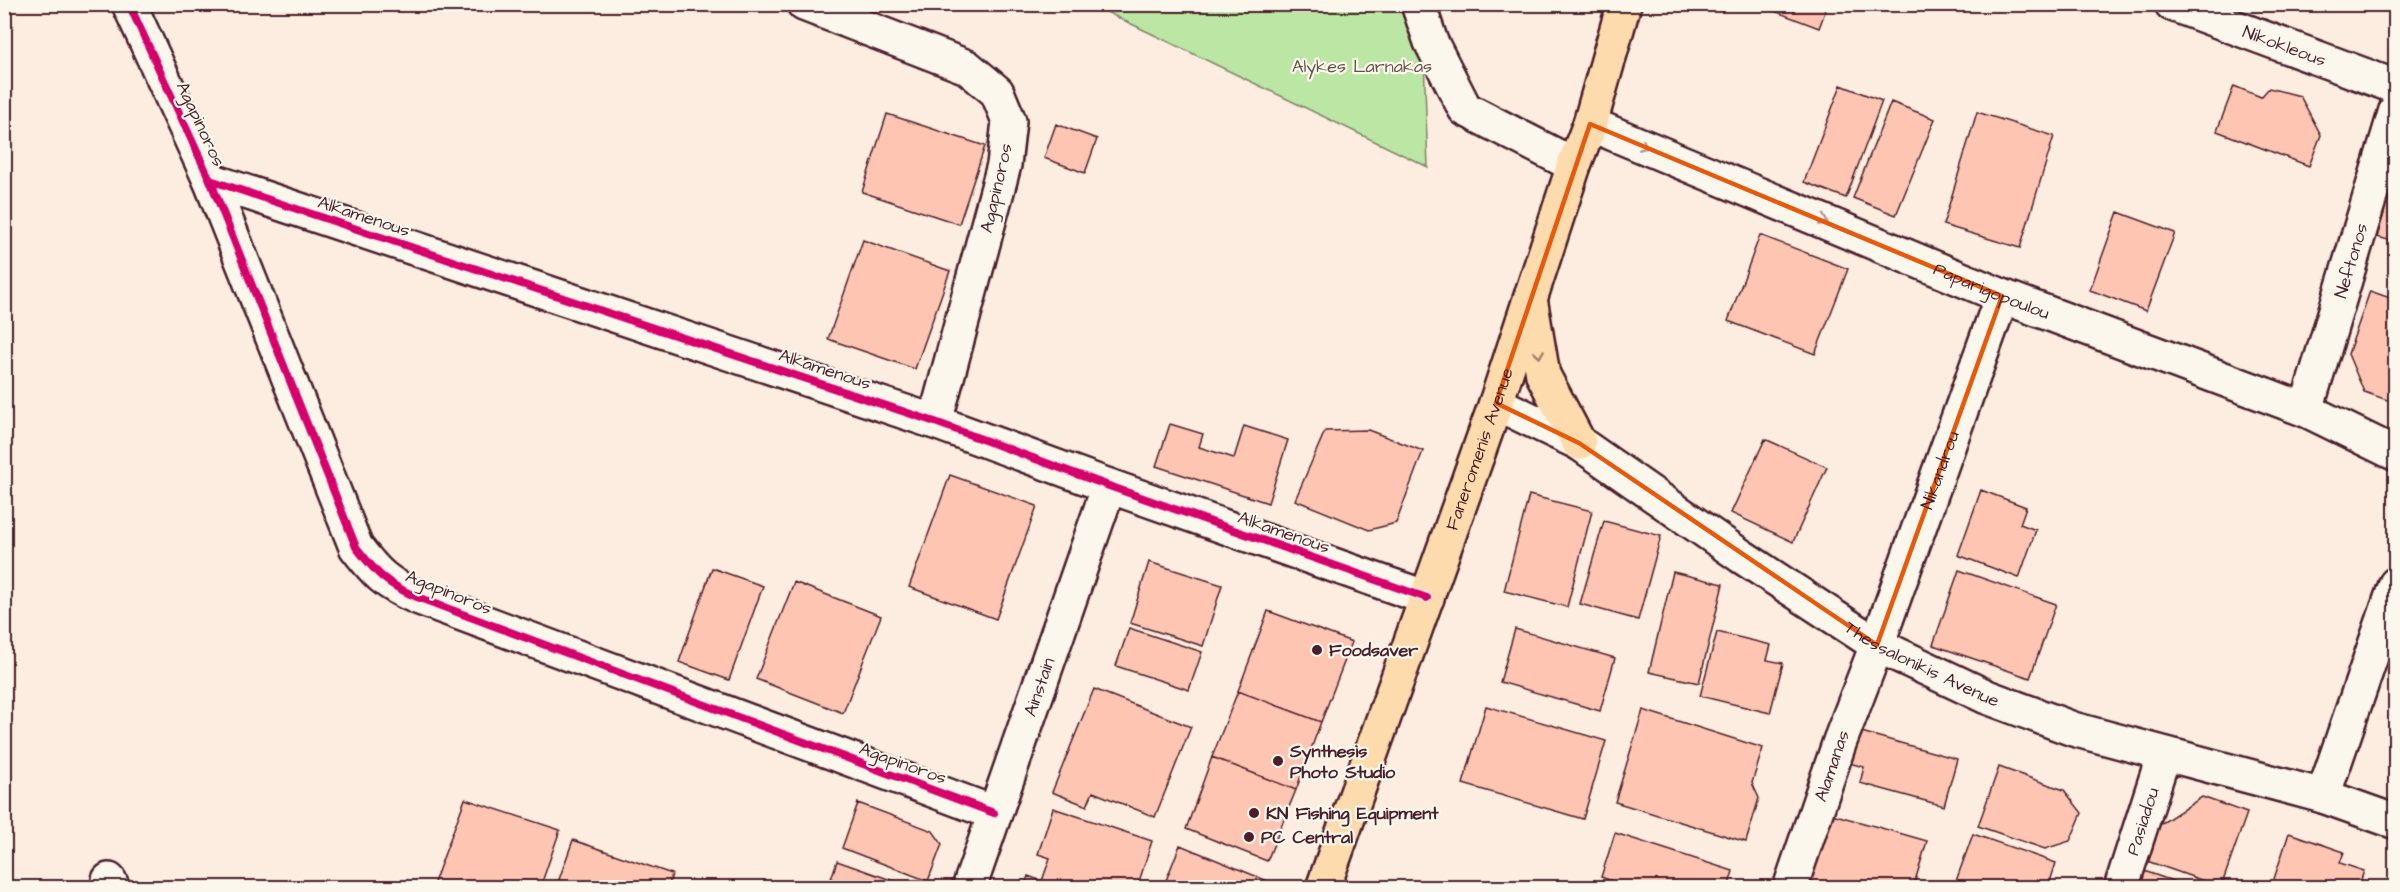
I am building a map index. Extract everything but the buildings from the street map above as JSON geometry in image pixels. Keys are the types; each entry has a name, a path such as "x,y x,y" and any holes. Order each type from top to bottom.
{"main road":[{"name":"Faneromenis Avenue","path":"1323,888 1496,403 1574,165 1590,124 1624,4"},
{"path":"1530,296 1543,375 1579,443"}],"street":[{"name":"Agapinoros","path":"129,4 210,180 356,547 378,574 396,588 417,597 994,813"},
{"name":"Agapinoros","path":"804,4 967,67 997,92 1009,121 1004,165 935,422"},
{"path":"1418,4 1431,42 1465,109 1574,165"},
{"name":"Nikokleous","path":"2172,4 2396,87"},
{"name":"Neftonos","path":"2306,410 2396,110"},
{"name":"Paparigopoulou","path":"1590,124 2002,296 2306,410 2396,454"},
{"name":"Alkamenous","path":"210,180 935,422 1427,598"},
{"name":"Nikandrou","path":"1878,645 2002,296"},
{"name":"Thessalonikis Avenue","path":"1496,403 1579,443 1741,556 1878,645 1987,697 2073,729 2323,796 2396,822"},
{"name":"Ainstain","path":"969,888 1109,486"},
{"path":"2323,796 2396,584"},
{"name":"Alamanas","path":"1790,888 1840,741 1878,645"},
{"name":"Pasiadou","path":"2121,888 2164,754"}],"highlighted area":[{"path":"1590,124 2002,296 1877,645 1579,443 1496,403"}],"green space":[{"name":"Alykes Larnakas","path":"1092,5 1422,5 1428,167"}],"cycle path":[{"path":"129,4 210,180 356,547 382,577 417,597 994,813"},
{"path":"210,180 935,422 1427,598"}],"place":[{"name":"Foodsaver","path":"1317,650"},
{"name":"Synthesis Photo Studio","path":"1278,761"},
{"name":"KN Fishing Equipment","path":"1254,813"},
{"name":"PC Central","path":"1249,837"}]}
